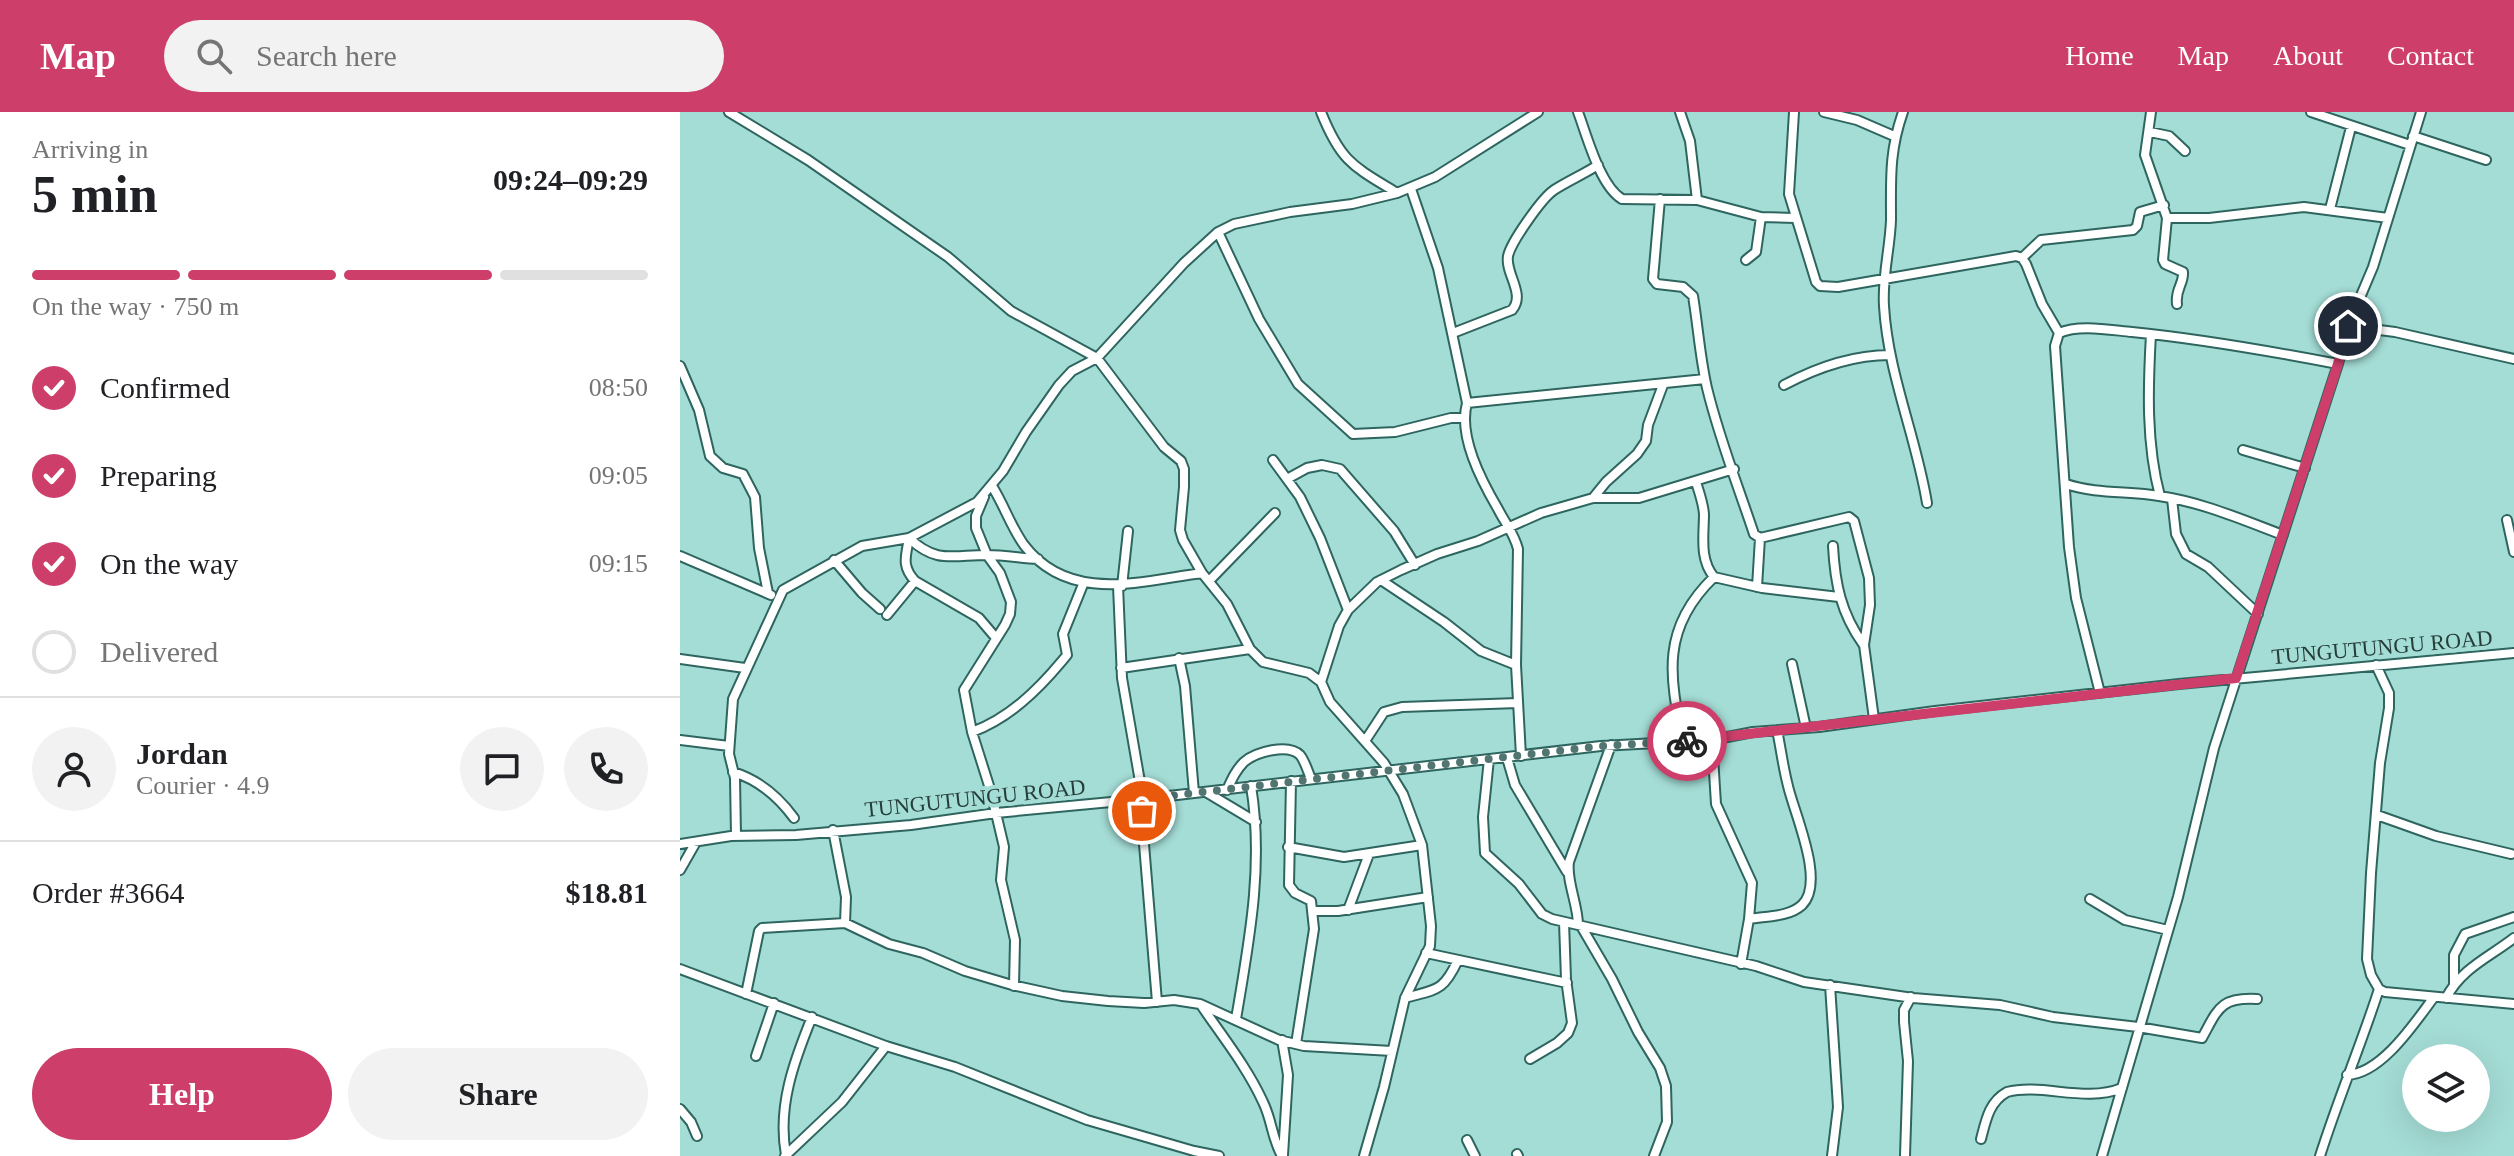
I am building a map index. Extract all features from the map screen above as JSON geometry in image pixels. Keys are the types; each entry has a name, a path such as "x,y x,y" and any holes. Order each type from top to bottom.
{"street":[{"path":"729,112 808,160 948,257 1011,311 1097,358 1164,447 1181,461 1184,487 1180,530 1202,573 1227,604 1250,649 1263,662 1309,673 1321,682 1330,702 1389,771 1408,804 1422,845 1431,926 1430,946 1405,998 1364,1156"},
{"path":"1321,112 1333,143 1344,158 1397,193"},
{"path":"1014,986 1015,940 1000,869 1004,847 972,732 964,690 1010,614 1011,602 1000,573 987,555 975,522 984,496 1059,385 1072,371 1097,358 1184,263 1218,232 1234,224 1290,212 1352,204 1411,189 1538,112"},
{"path":"1578,112 1598,165 1614,195 1622,199 1697,200 1761,217 1795,218"},
{"path":"1680,112 1690,141 1697,200"},
{"path":"1794,112 1788,180 1795,218 1812,274 1820,286 1838,287 1992,259 2022,258 2041,240 2133,230 2140,212 2164,205"},
{"path":"1824,112 1857,120 1894,136"},
{"path":"1903,112 1891,151 1890,246 1884,306 1897,389 1918,457 1927,503"},
{"path":"2151,112 2145,155 2167,218 2163,260 2184,276 2175,292 2177,304"},
{"path":"2311,112 2351,127 2486,160"},
{"path":"2102,1156 2168,930 2214,748 2348,326 2373,267 2421,112"},
{"path":"2330,209 2351,127"},
{"path":"2150,132 2169,136 2185,151"},
{"path":"1453,333 1512,310 1517,298 1508,262 1515,242 1548,195 1598,165"},
{"path":"1411,189 1438,268 1467,403 1464,418 1476,464 1518,549 1516,665 1521,756"},
{"path":"1660,199 1653,279 1657,284 1683,287 1693,296 1705,379 1719,434 1734,469 1754,534 1760,538 1849,517 1854,521 1869,578 1870,605 1864,645 1874,719"},
{"path":"2167,218 2209,218 2304,207 2388,218"},
{"path":"1746,260 1756,252 1761,217"},
{"path":"1218,232 1259,319 1298,384 1353,434 1377,435 1451,418 1464,418"},
{"path":"2022,258 2042,304 2059,333"},
{"path":"2348,326 2395,332 2514,359"},
{"path":"2100,693 2076,598 2069,547 2055,346 2059,333 2067,329 2151,334 2284,352 2338,364"},
{"path":"2151,334 2150,415 2154,474 2160,496"},
{"path":"1784,385 1818,369 1862,357 1890,355"},
{"path":"680,366 699,410 710,456 723,468 743,474 755,497 758,539 768,593"},
{"path":"1467,403 1705,379"},
{"path":"1593,498 1642,448 1663,385"},
{"path":"2243,450 2305,468"},
{"path":"1273,460 1300,497 1348,610"},
{"path":"1287,479 1307,468 1322,465 1340,469 1394,531 1415,565"},
{"path":"1321,682 1339,626 1348,610 1381,580 1437,554 1478,541 1508,525 1593,498 1639,498 1734,469"},
{"path":"1696,482 1704,511 1706,564 1714,577 1757,587 1839,597"},
{"path":"2066,484 2097,491 2160,496 2205,506 2283,535"},
{"path":"992,486 1022,542 1039,559 1068,578 1120,586 1202,573"},
{"path":"736,836 737,800 729,746 733,699 778,598 790,585 862,546 909,538 984,496"},
{"path":"2172,499 2176,534 2186,554 2208,567 2258,614"},
{"path":"1209,581 1275,513"},
{"path":"2507,520 2514,552"},
{"path":"1128,531 1120,586 1121,668 1143,799 1157,1002"},
{"path":"909,538 928,552 942,557 987,555 1039,559"},
{"path":"909,538 904,563 907,573 915,581 979,618 996,638"},
{"path":"1757,587 1760,538"},
{"path":"1833,546 1839,597 1847,621 1864,645"},
{"path":"680,556 778,598"},
{"path":"834,560 883,612 915,581"},
{"path":"1683,741 1672,679 1675,640 1682,617 1693,599 1714,577"},
{"path":"1381,580 1481,651 1516,665"},
{"path":"972,732 1018,706 1067,655 1063,634 1084,582"},
{"path":"1121,668 1250,649"},
{"name":"TUNGUTUNGU ROAD","path":"680,844 736,836 796,835 911,825 1611,745 1712,740 2236,678 2514,653"},
{"path":"1179,658 1185,686 1194,793"},
{"path":"680,659 745,668"},
{"path":"1792,664 1806,728"},
{"path":"2376,665 2386,686 2389,708 2380,763 2371,873 2367,959 2371,975 2379,989 2402,995 2514,1004"},
{"path":"1365,741 1384,712 1402,707 1518,703"},
{"path":"1749,919 1792,912 1808,898 1811,885 1806,846 1788,787 1777,730"},
{"path":"680,740 729,746"},
{"path":"1712,740 1714,794 1726,830 1752,883 1741,964"},
{"path":"1568,873 1611,745"},
{"path":"1227,790 1235,773 1247,759 1266,752 1290,750 1298,753 1311,779"},
{"path":"1507,758 1515,785 1568,873 1580,925 1660,1068 1666,1086 1667,1122 1654,1156"},
{"path":"1489,759 1483,817 1487,858 1519,884 1542,914 1552,919 1804,982 1911,997 2000,1005 2053,1017 2202,1038 2212,1016 2223,1005 2241,998 2257,999"},
{"path":"733,772 774,793 794,818"},
{"path":"1291,781 1289,885 1295,893 1311,901 1314,911 1314,929 1296,1044"},
{"path":"1236,1019 1255,903 1256,822 1251,786"},
{"path":"1206,792 1256,822"},
{"path":"2377,815 2436,836 2511,854"},
{"path":"833,830 846,897 845,923"},
{"path":"680,870 696,842"},
{"path":"1288,847 1344,857 1422,845"},
{"path":"1348,910 1369,854"},
{"path":"1314,911 1348,910 1428,897"},
{"path":"2090,899 2125,920 2168,930"},
{"path":"2454,983 2454,955 2465,934 2514,917"},
{"path":"1530,1059 1557,1043 1568,1033 1572,1023 1564,922"},
{"path":"746,994 762,928 845,923 889,944 1014,986 1108,1001 1174,1000 1200,1004 1296,1044 1392,1051"},
{"path":"2446,998 2454,983 2478,961 2514,938"},
{"path":"1426,953 1567,983"},
{"path":"1405,998 1443,986 1458,960"},
{"path":"680,969 886,1046 955,1067 1087,1120 1219,1156"},
{"path":"1830,985 1838,1107 1832,1156"},
{"path":"2320,1156 2379,989"},
{"path":"1905,1156 1908,1061 1904,1010 1911,997"},
{"path":"2347,1075 2360,1074 2376,1065 2434,997"},
{"path":"756,1056 774,1003"},
{"path":"1200,1004 1265,1104 1273,1138 1282,1156"},
{"path":"786,1156 783,1108 798,1053 812,1017"},
{"path":"1282,1040 1288,1075 1282,1156"},
{"path":"786,1156 842,1102 886,1046"},
{"path":"1981,1139 1992,1105 2007,1092 2091,1094 2110,1093 2122,1088"},
{"path":"680,1109 697,1136"},
{"path":"1467,1140 1475,1156"}],"way so far":[{"path":"1142,811 1143,799 1601,746 1687,741"}],"route":[{"path":"1687,741 2236,678 2348,326"}]}
